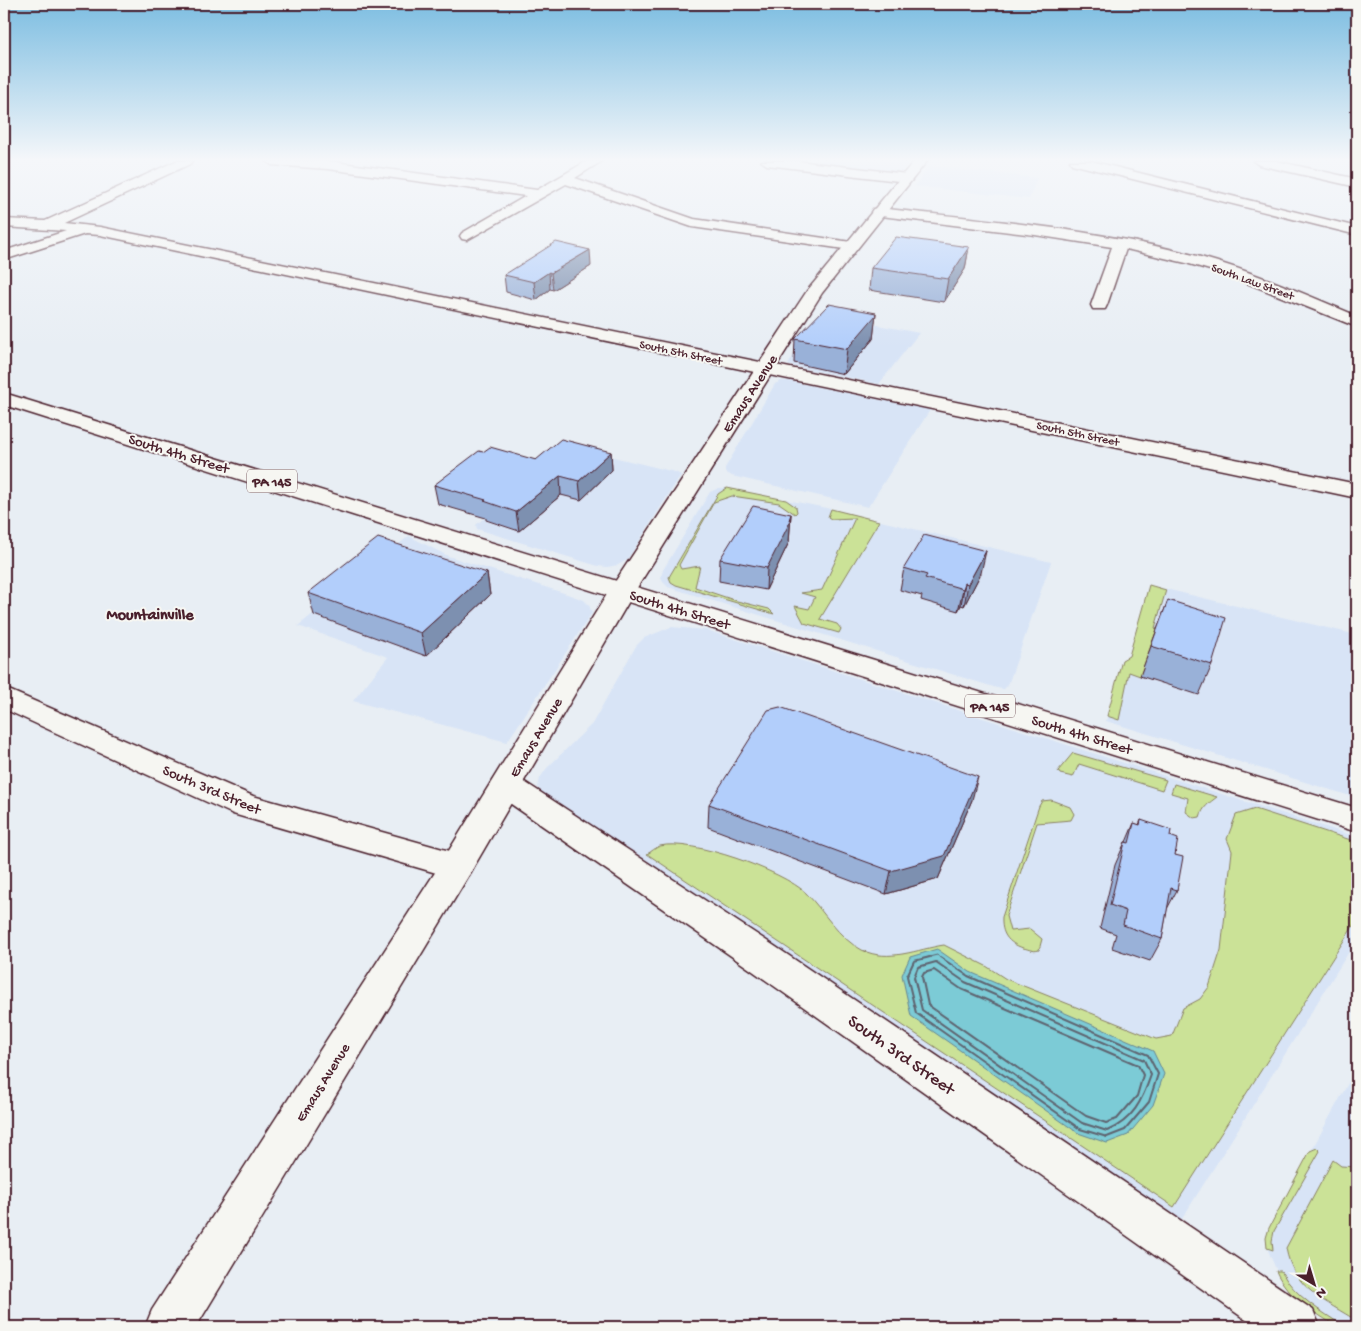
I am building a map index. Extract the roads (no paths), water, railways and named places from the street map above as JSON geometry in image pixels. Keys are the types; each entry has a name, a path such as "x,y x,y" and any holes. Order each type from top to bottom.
{"street":[{"name":"South 5th Street","path":"6,223 89,229 1357,491"},
{"path":"48,225 52,223"},
{"path":"468,236 490,223"},
{"path":"693,223 851,246"},
{"name":"Emaus Avenue","path":"169,1327 506,785 622,591 815,291 869,223"},
{"name":"South Law Street","path":"962,223 1120,244 1163,252 1220,268 1357,322"},
{"path":"1328,223 1357,231"},
{"path":"4,256 89,229"},
{"path":"1099,305 1120,244"},
{"name":"South 4th Street","path":"4,399 1357,820"},
{"name":"South 3rd Street","path":"4,698 244,806 456,866"},
{"name":"South 3rd Street","path":"506,785 755,953 1296,1327"}],"water":[{"path":"937,949 970,972 1153,1051 1164,1074 1153,1105 1128,1135 1107,1143 1078,1133 911,1016 902,975 910,957"}],"district":[{"name":"Mountainville","path":"150,613"}]}
